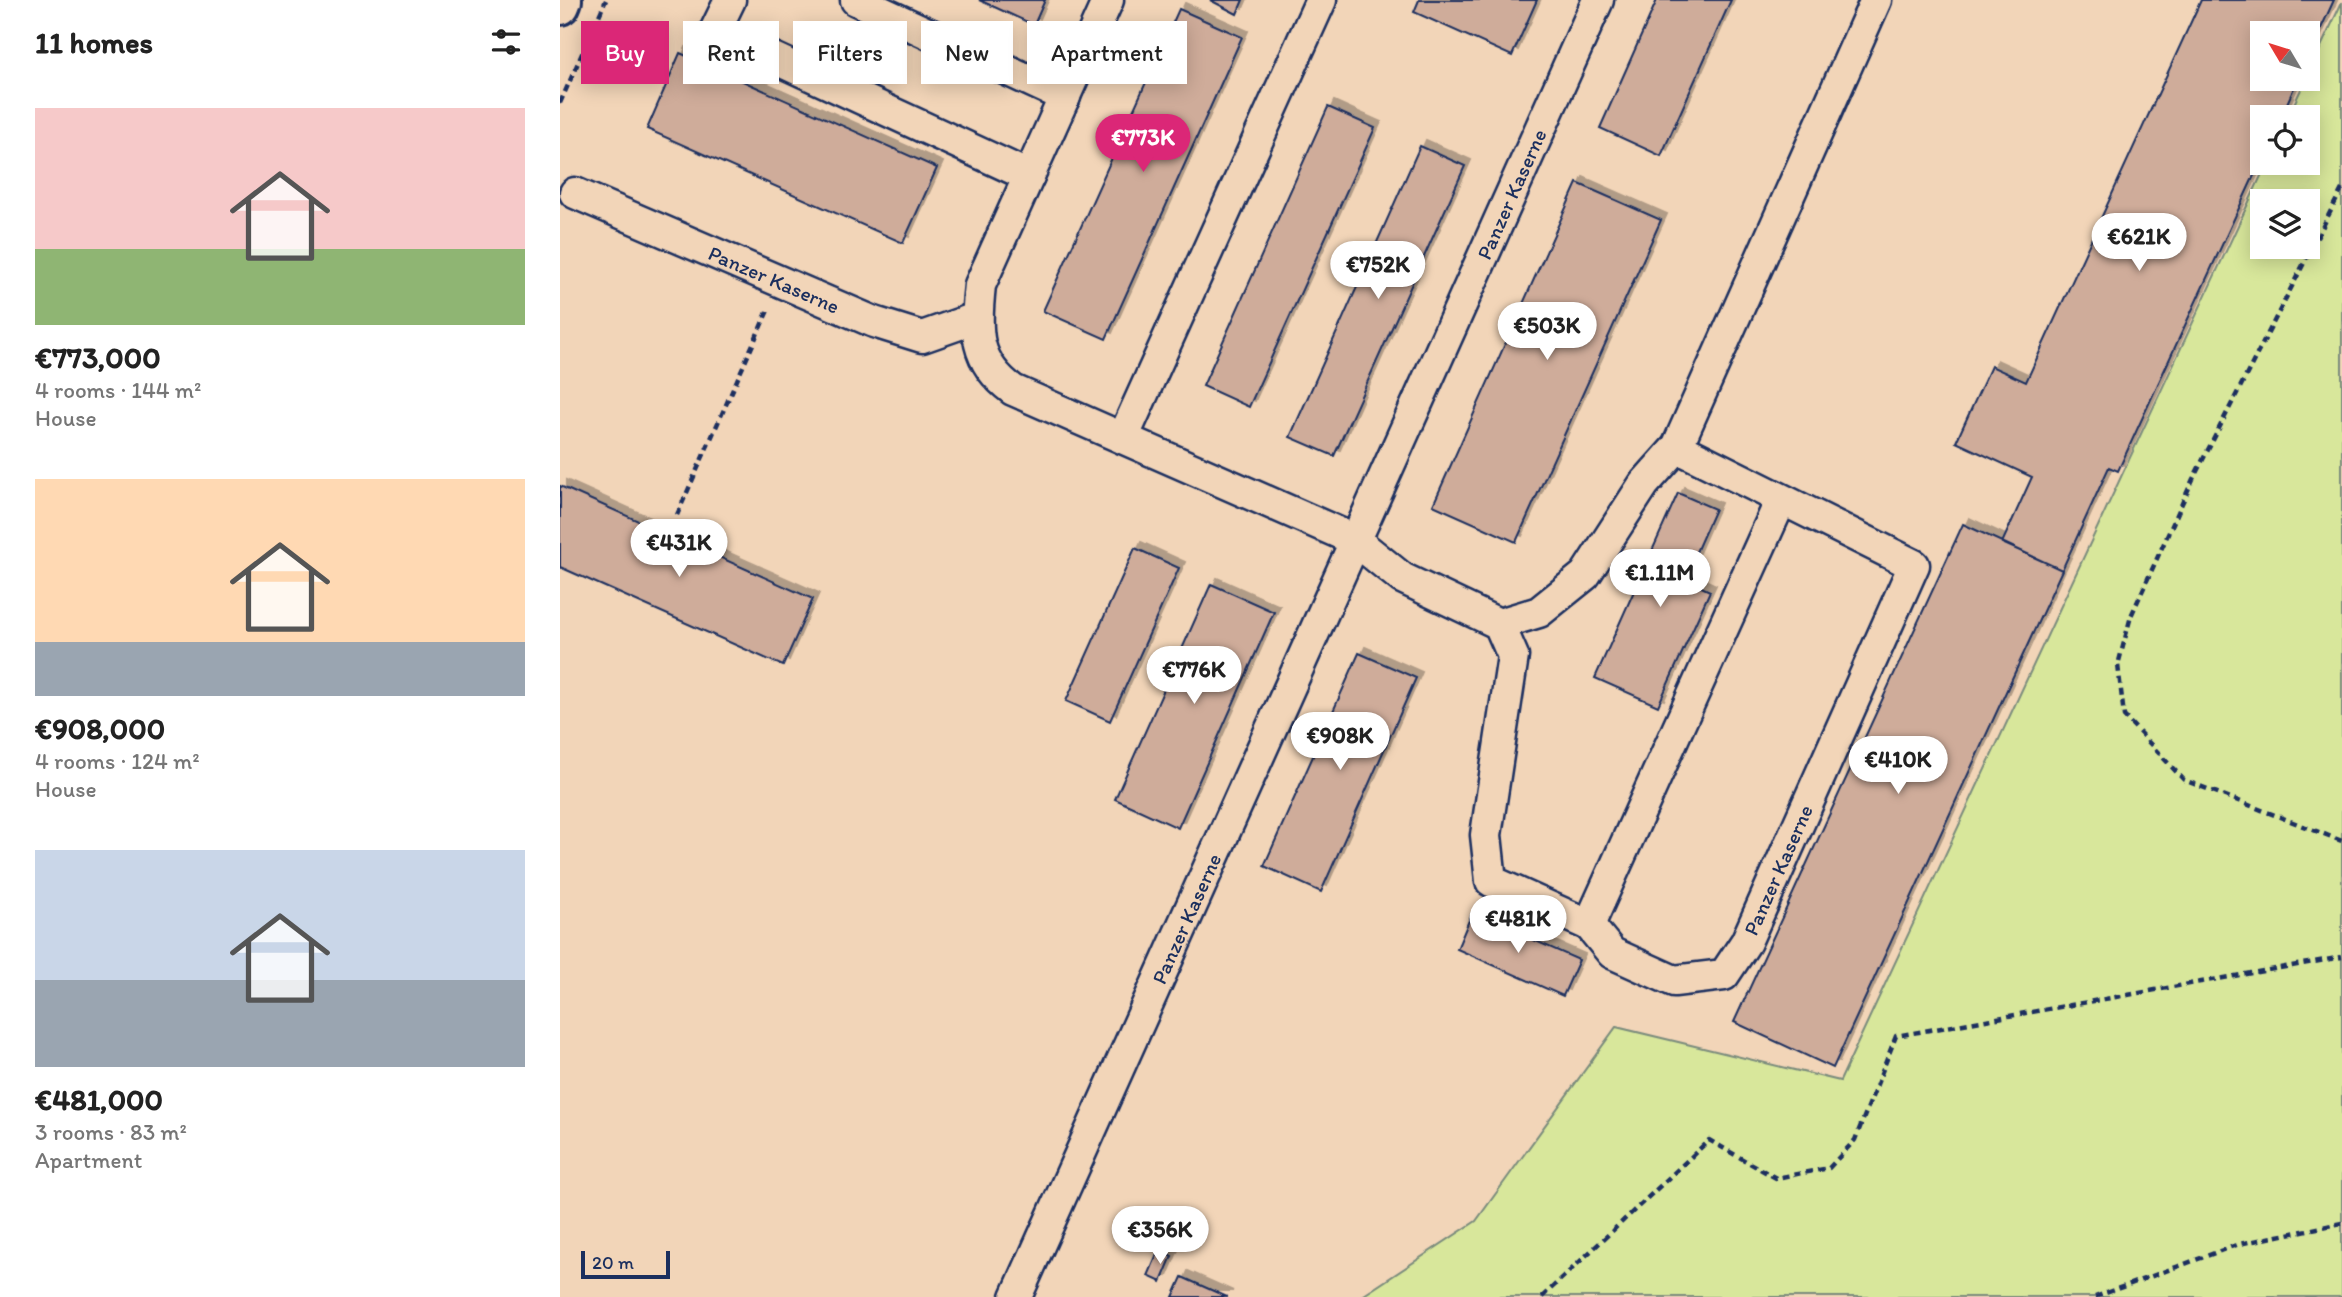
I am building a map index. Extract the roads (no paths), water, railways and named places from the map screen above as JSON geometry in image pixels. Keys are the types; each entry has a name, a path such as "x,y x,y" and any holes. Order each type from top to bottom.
{"main road":[{"path":"560,5 562,0"}],"lane":[{"path":"730,0 715,31 1029,176"},
{"path":"856,0 1065,97"},
{"path":"1108,0 980,285 976,318 981,351 993,375 1013,390 1355,540 1402,578 1499,624 1539,612 1585,575 1644,484 1676,447 1876,0"},
{"path":"1123,438 1321,0"},
{"name":"Panzer Kaserne","path":"1016,1297 1247,789 1355,540 1598,0"},
{"name":"Panzer Kaserne","path":"575,192 874,322 922,337 976,318"},
{"name":"Panzer Kaserne","path":"1499,624 1513,656 1486,835 1491,881 1589,925 1612,953 1674,981 1724,975 1746,942 1914,565 1676,447"},
{"path":"1589,925 1781,500"}]}
